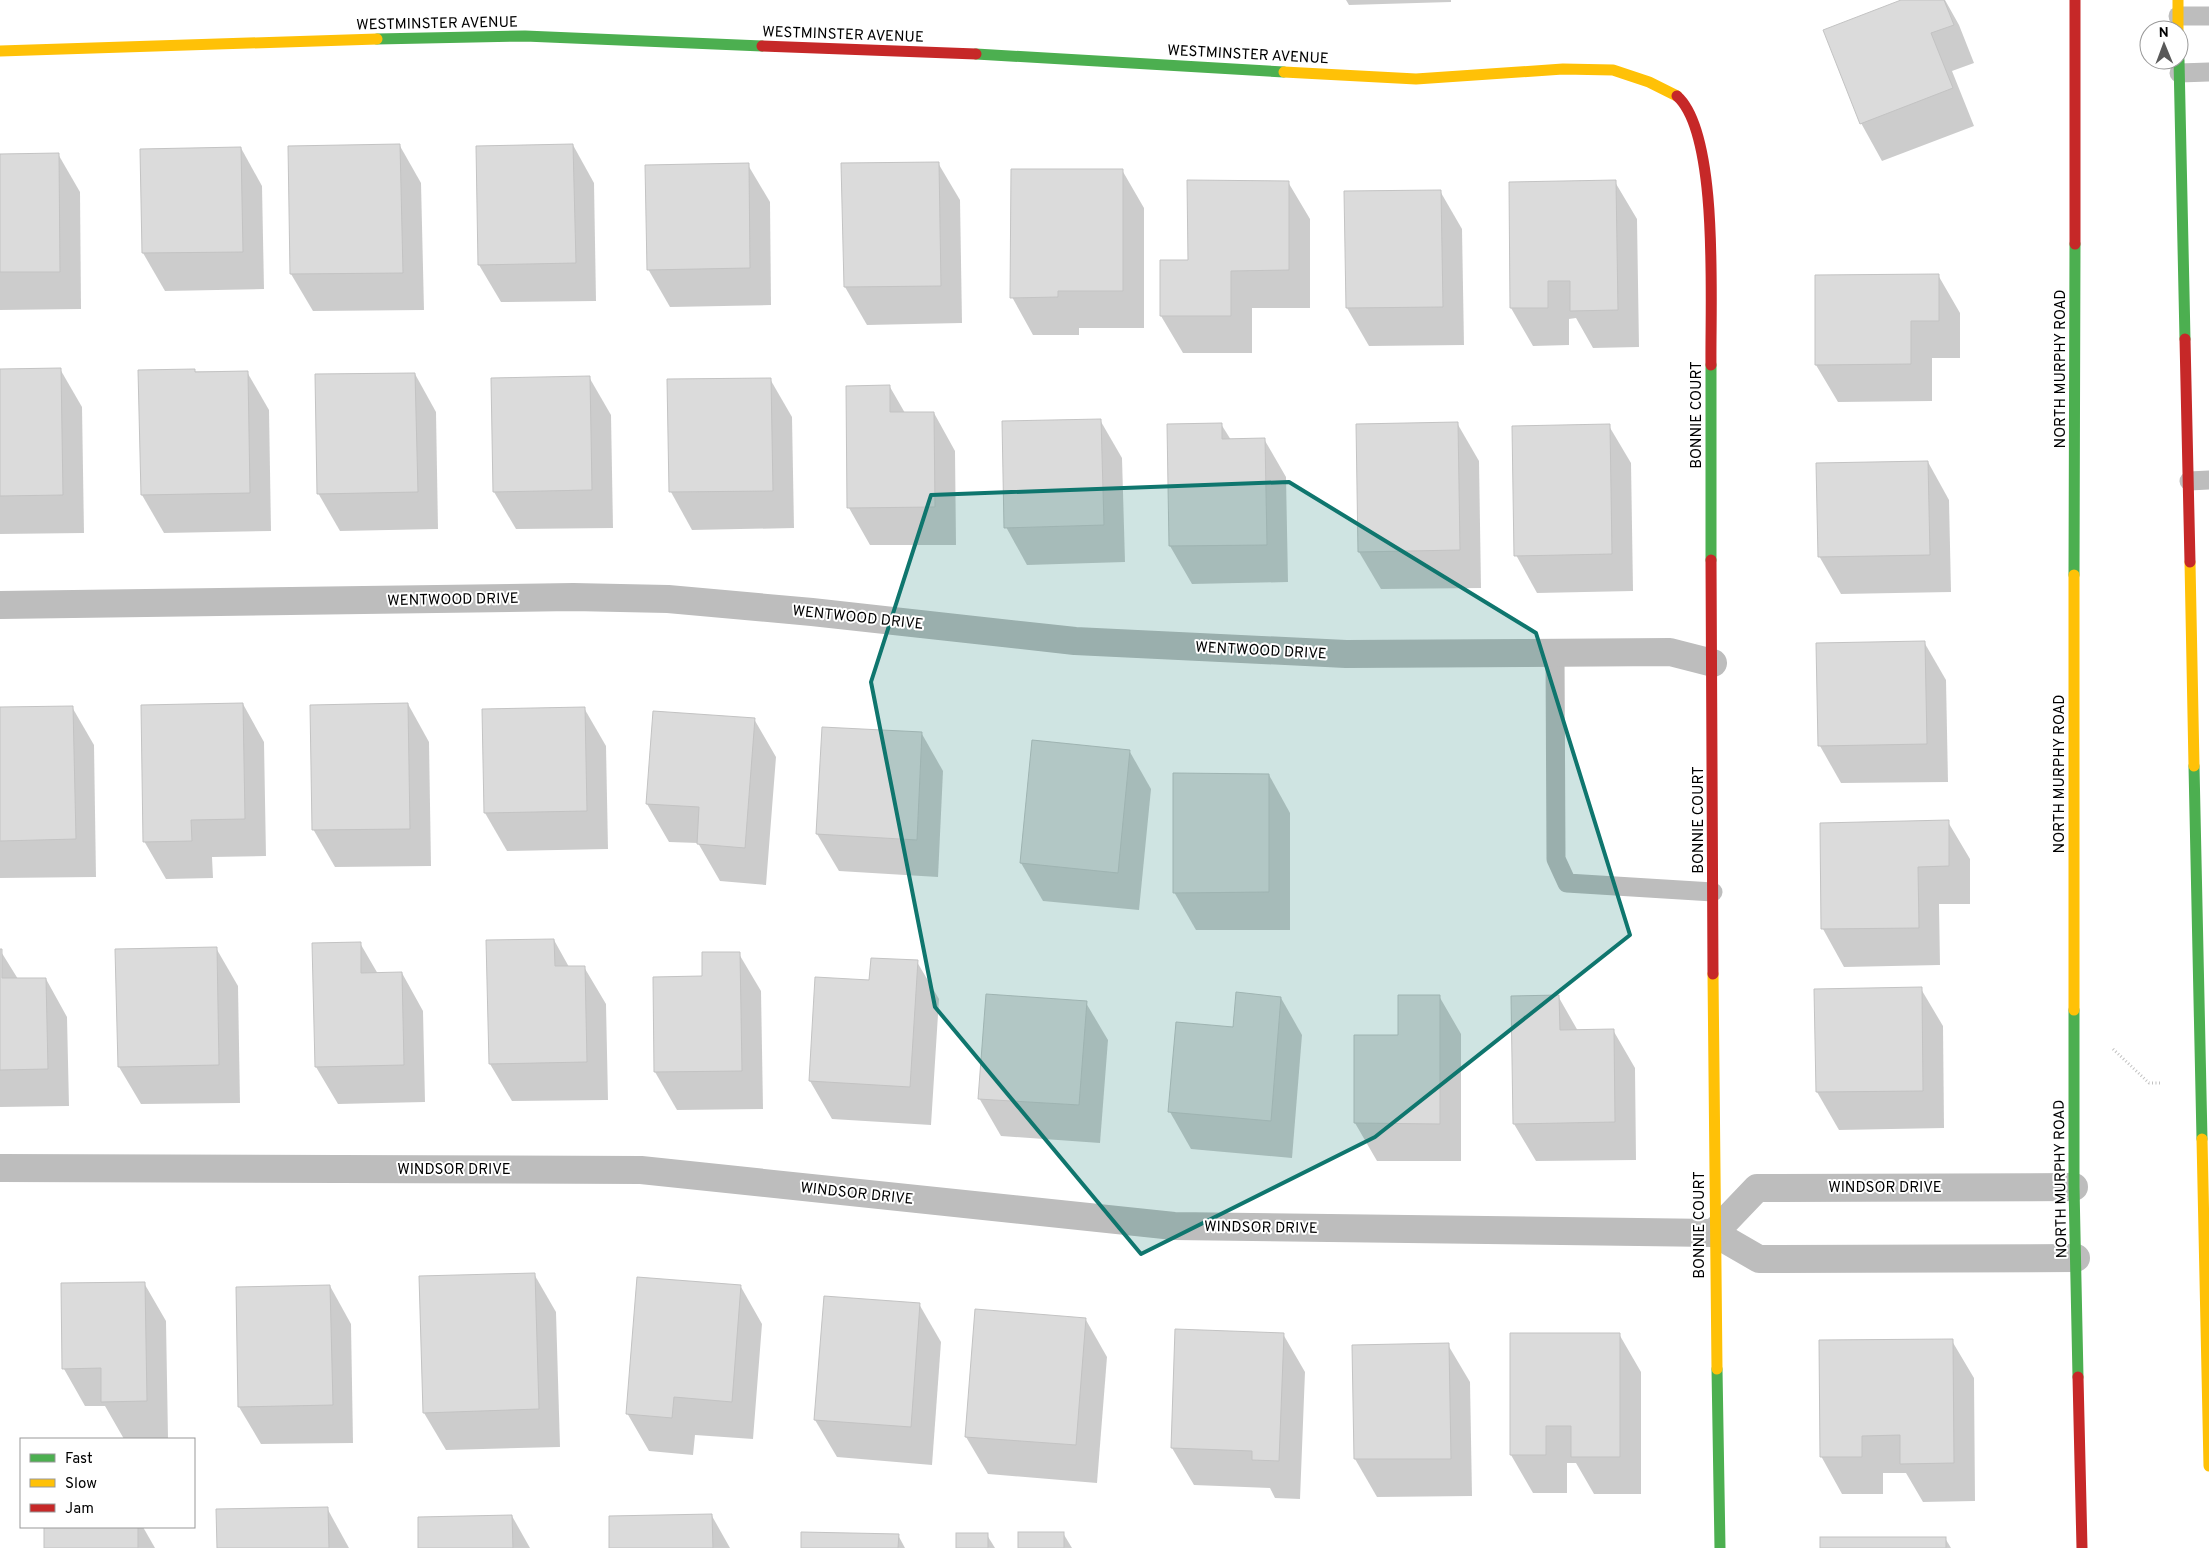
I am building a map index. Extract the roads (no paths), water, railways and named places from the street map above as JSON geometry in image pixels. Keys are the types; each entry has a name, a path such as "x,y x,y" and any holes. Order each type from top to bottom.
{"street":[{"name":"NORTH MURPHY ROAD","path":"2075,0 2074,1187 2082,1548"},
{"name":"WESTMINSTER AVENUE","path":"0,51 290,41 525,36 989,55 1416,79 1563,69 1613,70 1649,82 1679,97"},
{"path":"2179,70 2209,1466"},
{"name":"BONNIE COURT","path":"1679,97 1692,120 1702,153 1710,200 1714,1233 1720,1548"},
{"name":"WENTWOOD DRIVE","path":"0,606 572,597 668,599 812,612 1075,641 1346,654 1670,652 1713,663"},
{"name":"WINDSOR DRIVE","path":"0,1168 641,1170 1174,1226 1714,1233 1759,1259 2076,1258"},
{"name":"WINDSOR DRIVE","path":"1714,1233 1757,1188 2074,1187"}],"lane":[{"path":"2178,15 2209,16"},
{"path":"2189,68 2209,72"},
{"path":"2189,481 2209,480"},
{"path":"1555,652 1556,859 1566,883 1713,892"}]}
